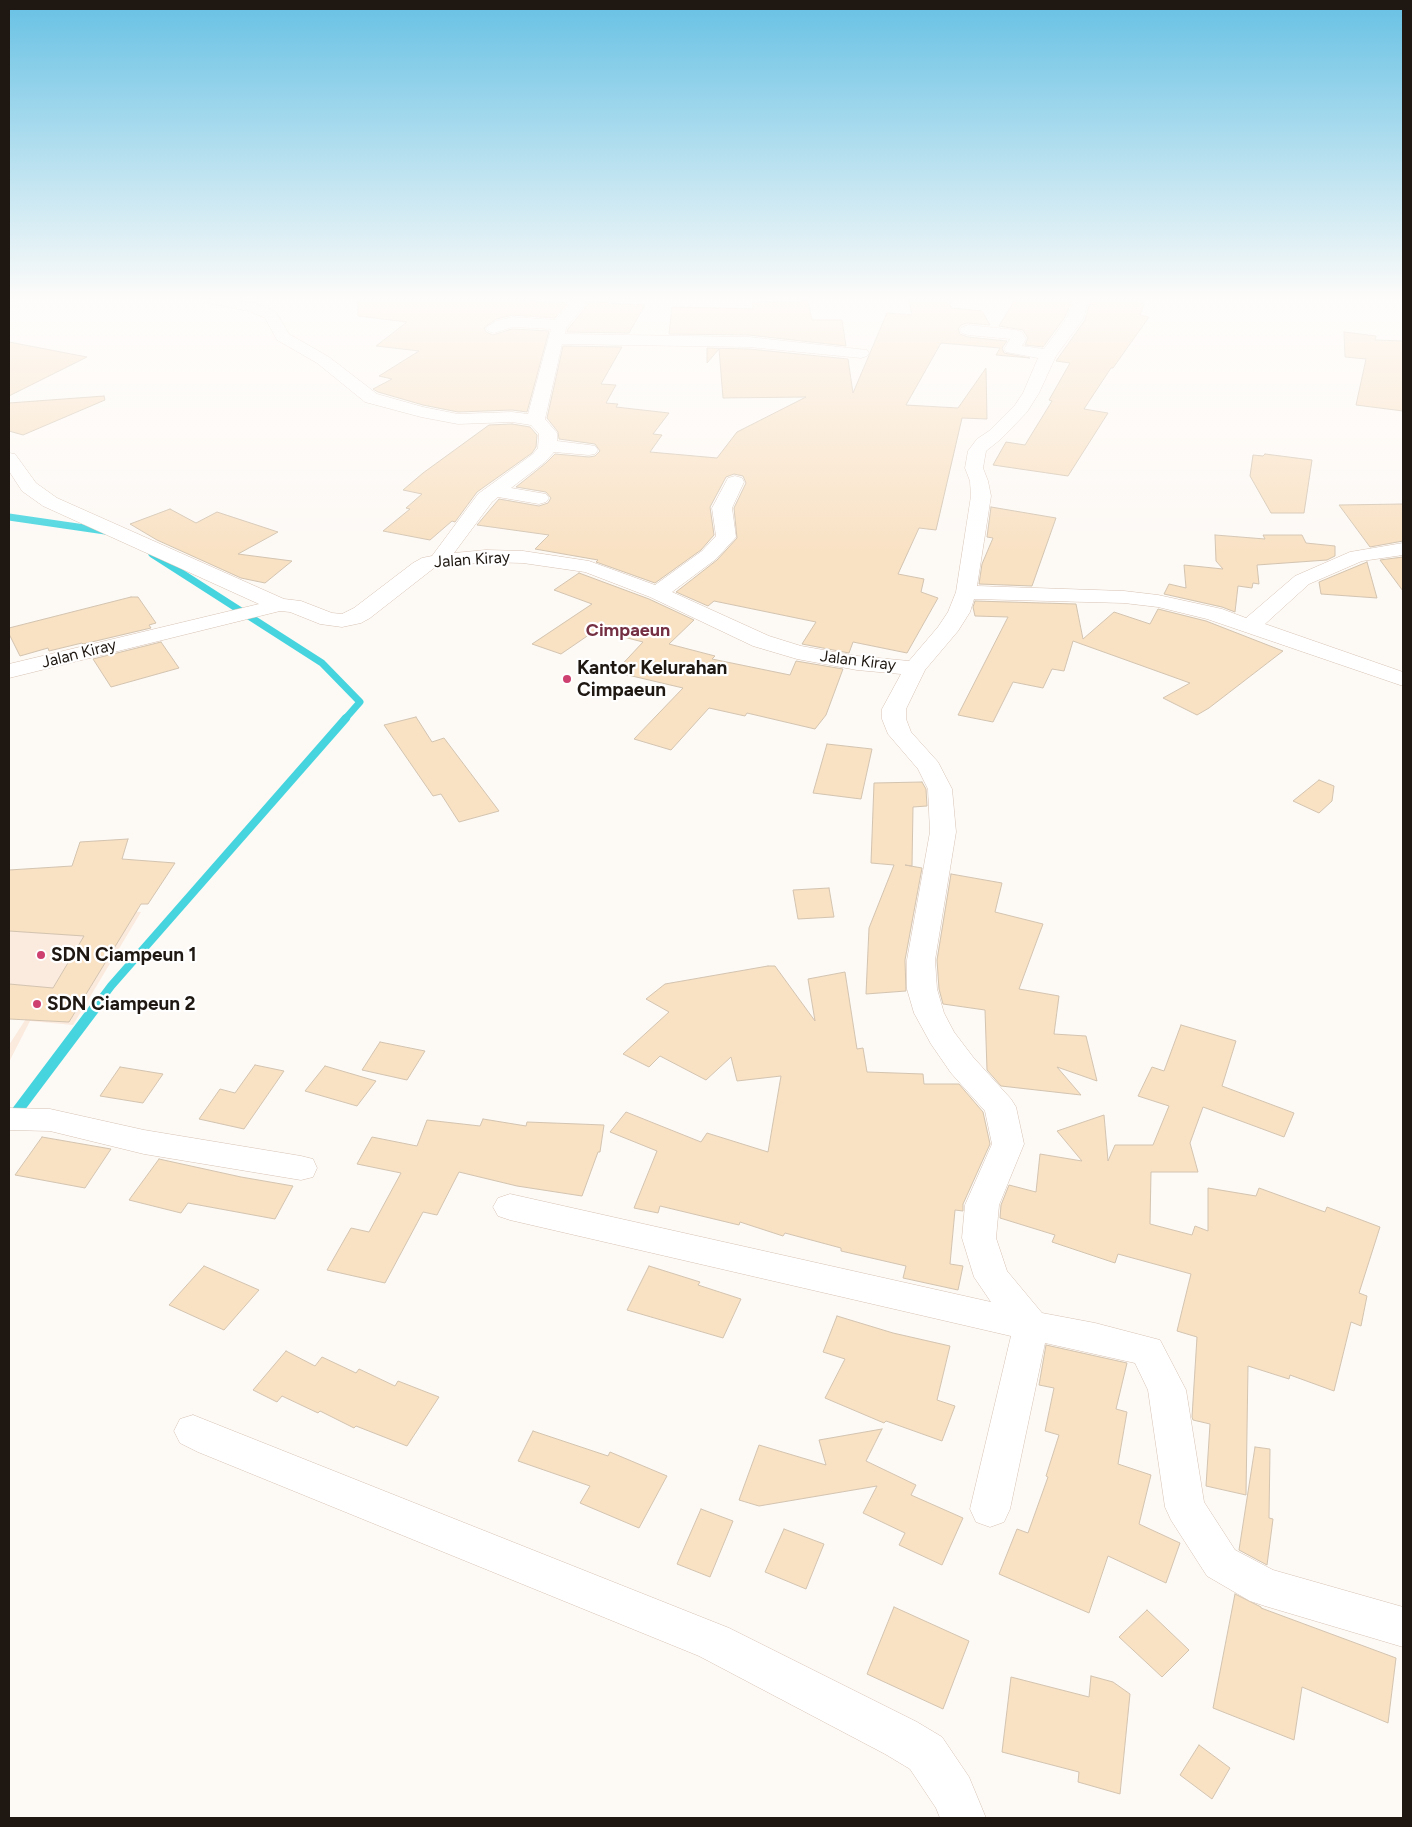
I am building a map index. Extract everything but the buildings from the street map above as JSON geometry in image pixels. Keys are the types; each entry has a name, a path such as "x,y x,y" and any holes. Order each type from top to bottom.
{"street":[{"path":"355,385 371,398 421,412 450,418 512,417 536,420 548,433 550,438 548,446 539,458 493,491 480,503 439,560"},
{"path":"536,420 544,385"},
{"path":"1031,1326 991,1277 979,1238 982,1205 1008,1144 1000,1107 962,1065 942,1038 929,1013 922,989 921,960 943,832 940,790 928,767 900,734 894,719 894,709 915,668 947,632 959,612 966,592 981,496 979,481 974,468 974,458 983,443 995,434 1021,408 1034,385"},
{"path":"548,446 589,450"},
{"path":"9,458 29,487 50,502 272,606"},
{"path":"657,592 709,556 726,537 722,508 735,482"},
{"path":"493,491 539,498"},
{"path":"1250,626 1302,580 1357,556 1403,549"},
{"name":"Jalan Kiray","path":"9,671 272,606 293,606 328,619 342,621 362,614 420,568 439,560 493,556 560,561 603,571 657,592 761,641 797,652 857,663 915,668"},
{"path":"966,592 1140,598 1185,606 1250,626 1403,679"},
{"path":"14,1119 50,1120 144,1142 301,1168"},
{"path":"510,1207 1147,1351 1167,1390 1185,1507 1221,1563 1265,1587 1403,1628"},
{"path":"990,1509 1031,1326"},
{"path":"192,1431 220,1444 714,1642 901,1738 926,1754 953,1793 963,1818"}],"shaded area":[{"path":"9,906 57,906 141,912 73,1025 30,1021 9,1062 9,1045 46,988 9,984 9,923 15,908 9,908","holes":["133,916 69,1022 34,1020 84,936"]}],"waterway":[{"path":"9,517 105,531"},
{"path":"152,554 322,663 360,702 345,719"},
{"path":"93,1010 111,986 346,718"},
{"path":"9,1122 94,1009"}],"place":[{"name":"Kantor Kelurahan Cimpaeun","path":"567,679"},
{"name":"SDN Ciampeun 1","path":"41,955"},
{"name":"SDN Ciampeun 2","path":"37,1004"}],"district":[{"name":"Cimpaeun","path":"628,631"}]}
